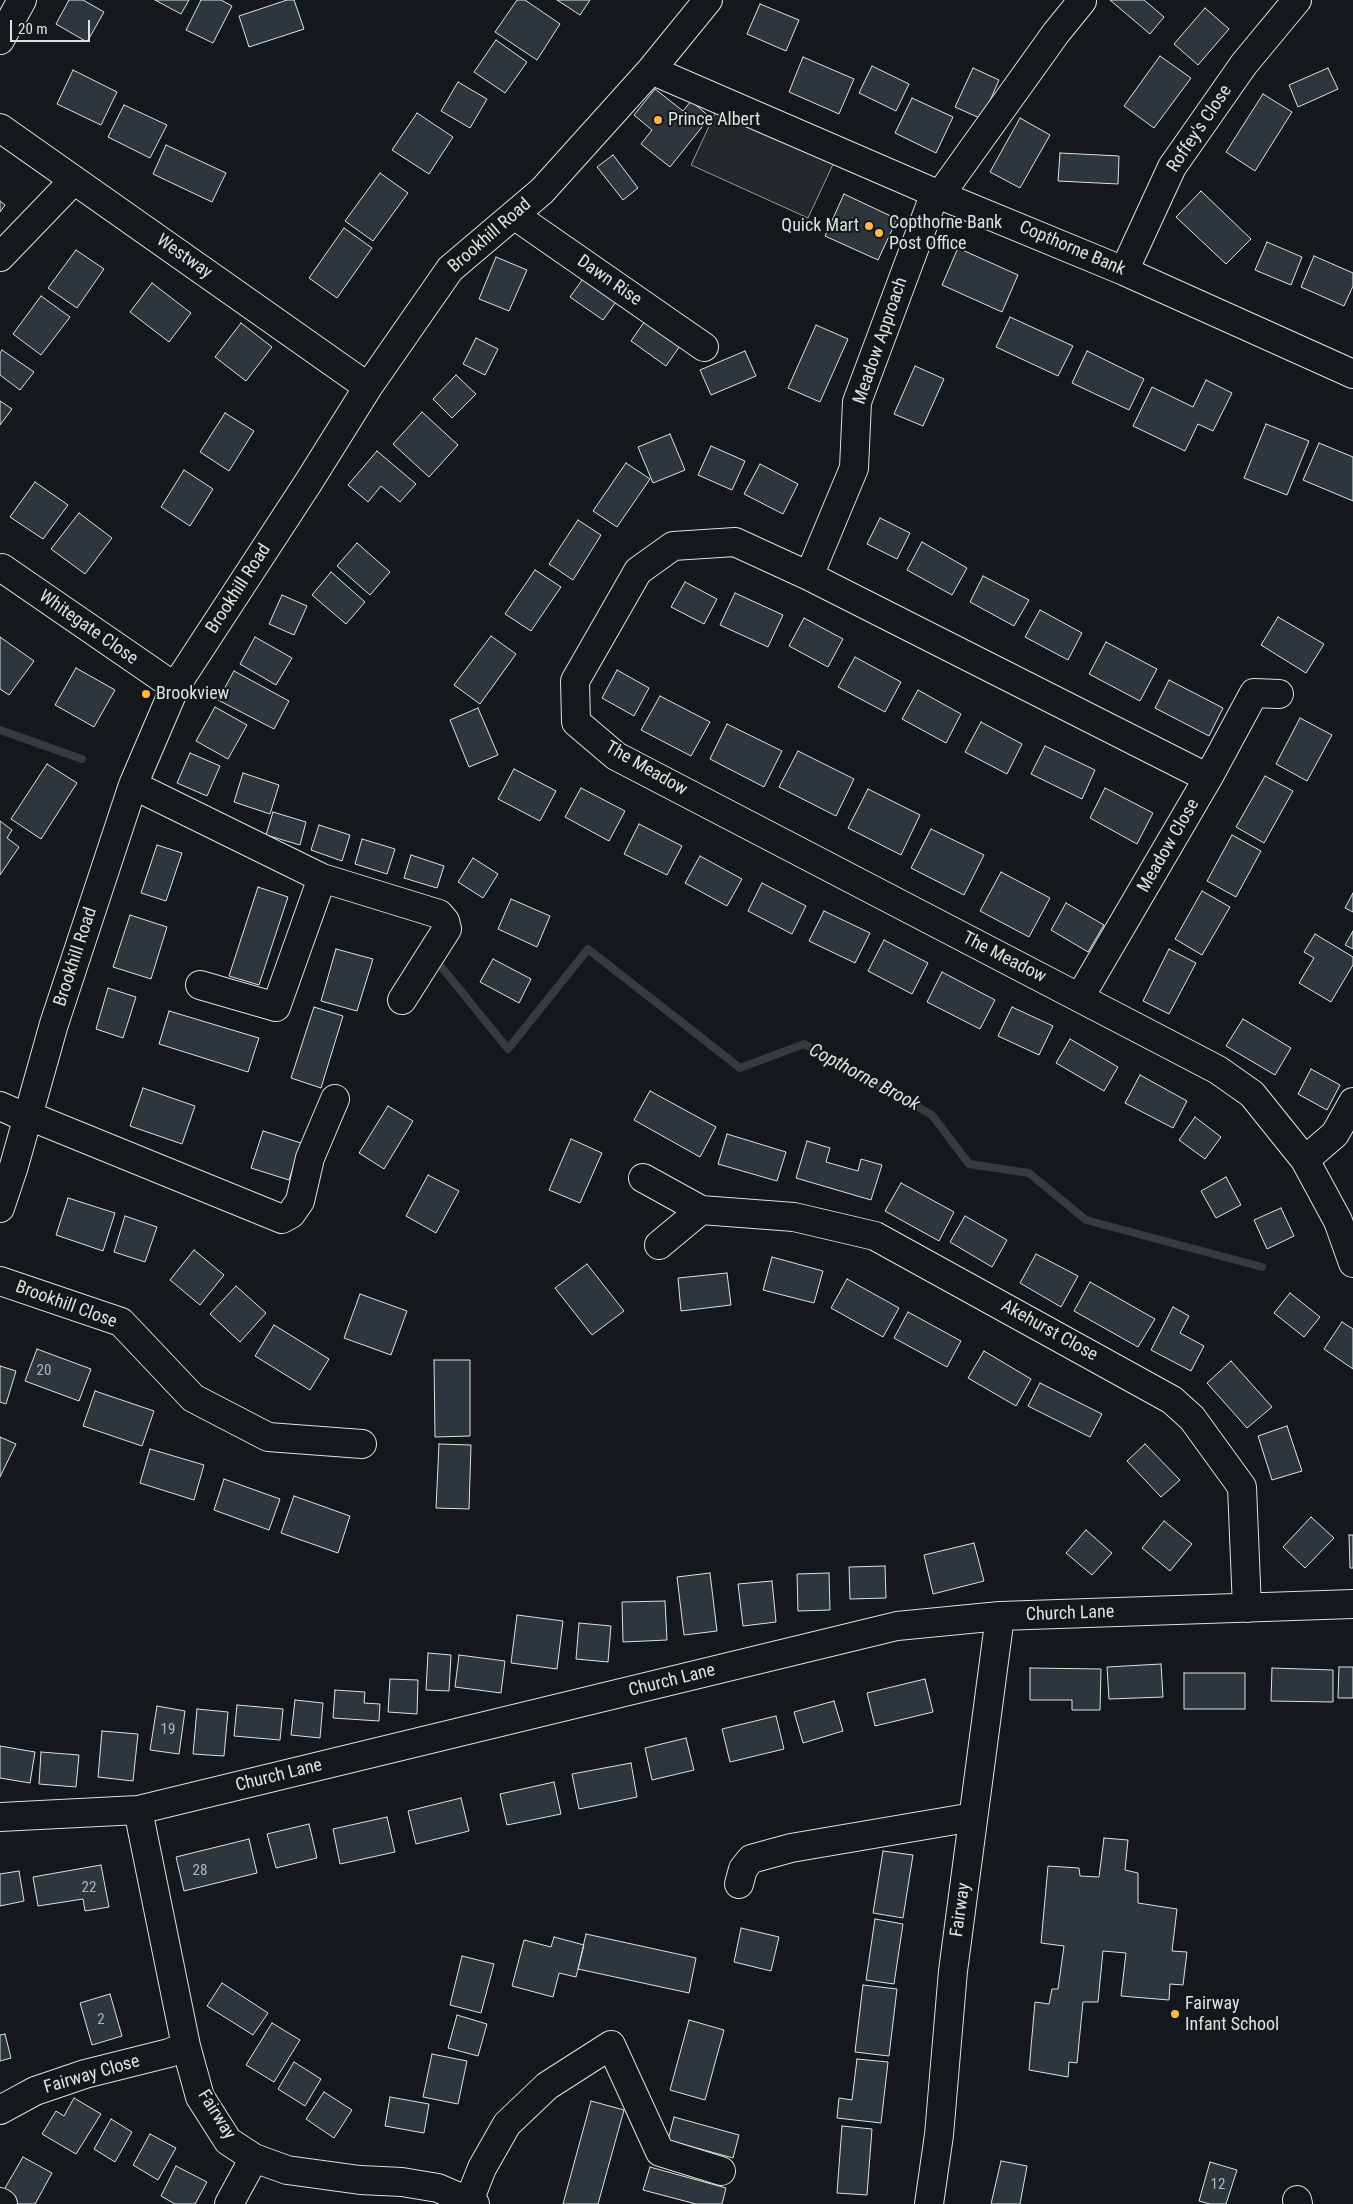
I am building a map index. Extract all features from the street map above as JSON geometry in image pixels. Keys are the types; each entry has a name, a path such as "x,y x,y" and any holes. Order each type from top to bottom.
{"street":[{"path":"0,40 22,0"},
{"name":"Brookhill Road","path":"0,1208 14,1166 54,1024 134,786 175,687 368,387 450,269 542,191 651,70 708,0"},
{"name":"Roffey's Close","path":"1124,271 1172,167 1244,64 1297,0"},
{"name":"Meadow Approach","path":"809,576 854,468 857,402 937,194 1056,33 1082,2"},
{"name":"Copthorne Bank","path":"651,70 937,194 1124,271 1353,374"},
{"name":"Westway","path":"0,128 368,387"},
{"path":"0,257 74,180"},
{"name":"Dawn Rise","path":"514,215 704,348"},
{"name":"The Meadow","path":"1208,778 809,576 735,542 673,546 638,571 575,681 576,722 616,756 1218,1070 1252,1094 1304,1160 1338,1221 1353,1263"},
{"name":"Whitegate Close","path":"2,568 175,687"},
{"name":"Meadow Close","path":"1080,997 1262,688"},
{"path":"134,786 322,878 439,914 445,921 447,929 402,1000"},
{"path":"200,986 276,1006 322,878"},
{"path":"0,1106 282,1219 291,1214 300,1201 310,1158 335,1099"},
{"path":"1304,1160 1335,1134 1353,1102"},
{"name":"Akehurst Close","path":"643,1178 702,1210 794,1217 875,1236 1172,1400 1192,1418 1242,1487 1247,1608"},
{"path":"659,1245 702,1210"},
{"name":"Brookhill Close","path":"0,1281 121,1322 193,1398 268,1437 362,1444"},
{"name":"Church Lane","path":"0,1817 138,1810 897,1626 1000,1616 1353,1604"},
{"name":"Fairway","path":"929,2204 939,2134 953,1971 1000,1616"},
{"name":"Fairway","path":"138,1810 186,2046 200,2097 228,2141 254,2158 287,2170 360,2180 402,2182 438,2188 472,2202"},
{"path":"739,1884 743,1869 751,1859 791,1848 973,1817"},
{"path":"472,2202 482,2168 507,2124 547,2086 611,2045 660,2152 721,2171"},
{"name":"Fairway Close","path":"0,2110 35,2091 85,2074 169,2053 186,2046"},
{"path":"229,2204 254,2158"}],"shaded area":[{"path":"718,107 835,160 808,218 691,165"}],"building":[{"path":"69,0 83,0 104,12 87,42 56,24"},
{"path":"155,0 189,0 181,14"},
{"path":"201,0 221,0 232,6 213,43 186,30"},
{"path":"287,0 294,0 304,29 249,47 239,16"},
{"path":"517,0 525,0 560,24 537,60 495,32"},
{"path":"557,0 590,0 580,15"},
{"path":"1110,0 1144,0 1164,17 1150,34"},
{"path":"760,4 799,20 786,51 747,34"},
{"path":"1205,8 1229,29 1198,65 1174,44"},
{"path":"496,40 527,62 505,93 474,72"},
{"path":"1160,56 1191,78 1154,128 1124,106"},
{"path":"803,57 854,79 839,114 789,92"},
{"path":"872,66 909,84 896,111 859,93"},
{"path":"973,68 999,80 982,119 955,107"},
{"path":"1328,68 1338,89 1298,107 1289,85"},
{"path":"73,70 117,92 101,125 57,104"},
{"path":"458,82 487,99 470,128 441,111"},
{"path":"655,89 683,111 691,101 710,117 670,167 641,144 652,130 634,115"},
{"path":"1263,94 1292,112 1255,171 1226,152"},
{"path":"912,98 953,117 936,153 895,133"},
{"path":"124,105 167,125 150,158 108,137"},
{"path":"417,113 453,137 429,174 392,150"},
{"path":"1020,118 1050,135 1020,188 990,172"},
{"path":"166,145 226,173 212,202 153,174"},
{"path":"1060,153 1119,156 1118,184 1058,181"},
{"path":"613,155 638,188 623,200 597,167"},
{"path":"380,173 408,193 373,241 345,221"},
{"path":"1201,191 1251,239 1226,264 1176,217"},
{"path":"844,194 897,219 878,260 825,236"},
{"path":"0,201 5,205 0,212"},
{"path":"344,228 372,248 337,298 309,278"},
{"path":"1267,242 1302,257 1291,285 1255,270"},
{"path":"958,248 1018,275 1002,312 942,285"},
{"path":"76,250 104,269 77,308 48,288"},
{"path":"1314,256 1353,273 1353,286 1344,306 1301,287"},
{"path":"496,257 527,270 509,311 479,299"},
{"path":"585,276 618,299 603,320 570,297"},
{"path":"152,283 191,313 169,342 130,312"},
{"path":"41,296 70,317 41,355 13,334"},
{"path":"1010,317 1073,346 1058,376 996,347"},
{"path":"647,318 682,343 666,366 631,341"},
{"path":"241,323 272,347 246,381 215,357"},
{"path":"816,325 848,339 820,402 788,388"},
{"path":"476,338 498,349 485,375 463,364"},
{"path":"2,350 34,372 20,390 0,375 0,353"},
{"path":"745,351 756,376 711,395 700,370"},
{"path":"1087,351 1144,379 1129,410 1072,383"},
{"path":"915,366 944,379 923,426 894,414"},
{"path":"456,375 476,394 452,418 433,399"},
{"path":"1206,380 1232,393 1213,431 1198,424 1185,451 1133,426 1152,387 1193,407"},
{"path":"0,401 12,409 0,425"},
{"path":"422,412 458,445 429,477 393,444"},
{"path":"225,413 254,431 229,471 200,452"},
{"path":"1266,424 1309,441 1287,495 1244,478"},
{"path":"670,434 685,470 653,483 638,447"},
{"path":"1319,443 1353,457 1353,501 1303,480"},
{"path":"711,446 745,461 732,490 698,475"},
{"path":"377,451 416,484 400,502 381,486 368,502 348,485"},
{"path":"626,463 650,479 617,527 593,511"},
{"path":"760,464 798,484 783,514 744,494"},
{"path":"184,470 213,489 190,526 161,507"},
{"path":"35,482 68,505 43,539 10,517"},
{"path":"79,513 112,538 85,574 51,549"},
{"path":"880,518 910,533 897,559 867,544"},
{"path":"578,520 601,535 573,580 549,564"},
{"path":"922,542 967,568 952,595 907,570"},
{"path":"357,543 390,572 370,595 337,566"},
{"path":"535,570 561,587 531,631 505,614"},
{"path":"331,572 365,602 346,624 312,595"},
{"path":"983,576 1029,600 1014,626 970,602"},
{"path":"685,582 717,599 704,624 671,607"},
{"path":"735,593 783,615 768,647 720,625"},
{"path":"282,595 307,606 294,635 269,624"},
{"path":"1040,610 1082,633 1068,660 1025,637"},
{"path":"1278,617 1324,644 1306,673 1261,645"},
{"path":"804,618 843,639 828,667 789,646"},
{"path":"491,636 516,654 480,704 454,685"},
{"path":"0,637 34,661 9,695 0,689"},
{"path":"255,637 292,658 276,685 240,664"},
{"path":"1106,642 1157,669 1140,701 1089,674"},
{"path":"855,657 901,682 885,712 838,687"},
{"path":"76,668 115,690 94,727 55,705"},
{"path":"617,670 649,688 634,716 602,698"},
{"path":"234,671 289,701 274,729 218,700"},
{"path":"1169,680 1223,708 1209,736 1155,708"},
{"path":"918,690 961,714 946,743 902,719"},
{"path":"660,696 710,722 691,756 641,730"},
{"path":"215,707 247,725 228,759 196,741"},
{"path":"478,708 498,755 469,767 450,720"},
{"path":"1300,718 1332,735 1307,781 1276,764"},
{"path":"981,722 1022,744 1007,774 965,752"},
{"path":"727,724 782,751 764,787 710,759"},
{"path":"1045,746 1095,770 1082,799 1031,774"},
{"path":"798,751 854,779 836,816 779,787"},
{"path":"190,753 220,766 207,796 177,783"},
{"path":"47,764 77,783 41,839 11,819"},
{"path":"514,769 556,791 540,821 498,799"},
{"path":"243,773 279,785 270,814 234,802"},
{"path":"1265,776 1293,791 1264,843 1236,827"},
{"path":"581,788 625,811 609,841 565,817"},
{"path":"1105,788 1153,813 1137,844 1090,818"},
{"path":"868,789 920,815 901,855 848,828"},
{"path":"273,812 306,822 300,845 266,835"},
{"path":"0,821 12,830 7,838 19,847 0,875"},
{"path":"639,824 682,846 667,875 624,854"},
{"path":"319,825 350,835 342,861 311,850"},
{"path":"931,829 984,855 964,895 911,868"},
{"path":"1232,835 1261,851 1236,897 1207,881"},
{"path":"362,839 395,849 387,874 355,864"},
{"path":"157,845 182,853 166,901 141,893"},
{"path":"411,855 444,866 437,888 404,878"},
{"path":"700,856 742,879 727,906 685,883"},
{"path":"473,858 498,874 483,898 458,882"},
{"path":"1001,872 1050,898 1029,937 980,911"},
{"path":"762,883 806,906 792,934 748,911"},
{"path":"258,887 288,897 259,985 229,976"},
{"path":"1202,891 1230,907 1202,955 1175,939"},
{"path":"1353,893 1353,912 1345,908"},
{"path":"511,899 550,916 537,947 498,929"},
{"path":"1066,903 1104,925 1088,952 1051,930"},
{"path":"824,911 870,933 855,963 809,941"},
{"path":"130,915 167,927 151,979 113,967"},
{"path":"1353,931 1353,949 1345,945"},
{"path":"1315,934 1353,957 1353,965 1331,1002 1299,983 1314,958 1304,952"},
{"path":"884,940 928,963 912,994 868,971"},
{"path":"336,949 373,959 357,1011 321,1001"},
{"path":"1169,949 1196,963 1169,1014 1143,1001"},
{"path":"493,959 531,979 519,1003 480,982"},
{"path":"942,972 995,1000 980,1029 927,1002"},
{"path":"108,988 136,997 123,1038 96,1029"},
{"path":"314,1007 343,1016 321,1088 291,1078"},
{"path":"1012,1007 1053,1026 1039,1055 998,1036"},
{"path":"169,1011 259,1038 248,1072 159,1044"},
{"path":"1243,1019 1291,1048 1275,1075 1226,1046"},
{"path":"1070,1039 1118,1067 1104,1091 1056,1063"},
{"path":"1311,1069 1340,1085 1327,1110 1298,1094"},
{"path":"1140,1075 1187,1101 1173,1128 1125,1103"},
{"path":"143,1088 195,1106 182,1144 130,1126"},
{"path":"650,1091 716,1127 700,1157 634,1120"},
{"path":"388,1106 413,1121 384,1169 359,1153"},
{"path":"1195,1117 1221,1137 1205,1159 1179,1140"},
{"path":"263,1131 301,1143 289,1180 251,1168"},
{"path":"727,1134 786,1152 777,1181 718,1164"},
{"path":"571,1139 602,1153 580,1203 549,1190"},
{"path":"807,1141 830,1148 826,1162 858,1171 861,1159 882,1165 871,1200 796,1178"},
{"path":"428,1175 459,1191 436,1233 406,1216"},
{"path":"1226,1177 1241,1205 1216,1218 1201,1191"},
{"path":"901,1183 954,1212 939,1241 885,1211"},
{"path":"68,1198 115,1213 103,1251 56,1235"},
{"path":"1281,1208 1294,1236 1267,1249 1254,1220"},
{"path":"125,1216 157,1227 145,1262 114,1252"},
{"path":"965,1216 1007,1240 992,1267 950,1242"},
{"path":"194,1250 224,1275 200,1305 170,1280"},
{"path":"1036,1254 1078,1276 1061,1307 1020,1283"},
{"path":"772,1257 823,1271 814,1303 763,1290"},
{"path":"587,1264 624,1311 592,1335 555,1288"},
{"path":"727,1273 731,1305 681,1311 678,1278"},
{"path":"847,1279 899,1308 883,1337 831,1308"},
{"path":"1090,1282 1155,1319 1138,1347 1074,1311"},
{"path":"236,1286 266,1313 240,1342 210,1314"},
{"path":"1290,1293 1320,1317 1304,1337 1274,1313"},
{"path":"360,1294 407,1311 391,1355 344,1338"},
{"path":"1173,1307 1189,1316 1180,1333 1204,1346 1191,1371 1151,1350"},
{"path":"908,1312 961,1341 947,1367 894,1338"},
{"path":"1342,1322 1353,1329 1353,1369 1324,1349"},
{"path":"274,1325 329,1359 310,1390 255,1356"},
{"path":"37,1349 91,1369 79,1401 25,1381"},
{"path":"984,1351 1031,1379 1016,1406 968,1378"},
{"path":"434,1360 470,1360 470,1436 435,1437"},
{"path":"1231,1361 1272,1407 1247,1428 1207,1383"},
{"path":"0,1366 16,1371 6,1404 0,1402"},
{"path":"1040,1383 1102,1414 1090,1437 1028,1406"},
{"path":"95,1391 154,1411 142,1446 83,1426"},
{"path":"1287,1426 1302,1471 1272,1480 1258,1436"},
{"path":"0,1437 16,1444 0,1477"},
{"path":"439,1444 471,1445 469,1509 436,1508"},
{"path":"1145,1444 1180,1480 1161,1497 1127,1461"},
{"path":"150,1449 204,1465 194,1500 140,1483"},
{"path":"224,1479 280,1499 269,1530 214,1510"},
{"path":"294,1496 350,1516 338,1553 281,1533"},
{"path":"1311,1517 1334,1538 1305,1568 1283,1547"},
{"path":"1164,1521 1192,1544 1170,1571 1142,1548"},
{"path":"1086,1530 1112,1553 1092,1575 1066,1553"},
{"path":"1349,1535 1353,1535 1353,1568 1350,1568"},
{"path":"974,1543 984,1581 933,1594 924,1555"},
{"path":"885,1566 886,1598 850,1599 849,1567"},
{"path":"710,1573 717,1631 684,1635 677,1577"},
{"path":"829,1573 830,1610 798,1611 797,1574"},
{"path":"772,1581 776,1622 743,1626 738,1584"},
{"path":"665,1601 667,1640 623,1642 622,1602"},
{"path":"517,1615 563,1621 557,1669 511,1663"},
{"path":"579,1623 611,1626 608,1662 576,1659"},
{"path":"428,1653 451,1655 449,1691 426,1690"},
{"path":"459,1655 505,1661 501,1693 455,1687"},
{"path":"1161,1664 1163,1697 1109,1699 1107,1667"},
{"path":"1339,1667 1353,1667 1353,1698 1338,1698"},
{"path":"1030,1668 1101,1669 1100,1710 1072,1710 1072,1700 1030,1700"},
{"path":"1272,1668 1333,1670 1333,1702 1271,1701"},
{"path":"1184,1673 1245,1673 1245,1709 1184,1709"},
{"path":"390,1679 418,1680 417,1714 388,1712"},
{"path":"925,1679 933,1712 875,1726 867,1693"},
{"path":"335,1690 365,1692 364,1703 380,1704 379,1721 333,1718"},
{"path":"295,1700 323,1703 320,1738 291,1735"},
{"path":"834,1701 843,1731 803,1743 794,1712"},
{"path":"237,1705 283,1709 280,1740 234,1736"},
{"path":"157,1706 185,1711 179,1754 150,1750"},
{"path":"197,1709 228,1712 224,1756 193,1754"},
{"path":"776,1716 784,1749 730,1762 722,1729"},
{"path":"102,1731 138,1734 133,1781 98,1777"},
{"path":"686,1738 694,1770 652,1780 645,1748"},
{"path":"0,1746 35,1752 30,1783 0,1778"},
{"path":"41,1752 79,1755 76,1787 39,1784"},
{"path":"631,1763 637,1797 579,1809 572,1774"},
{"path":"554,1782 561,1814 507,1825 500,1794"},
{"path":"461,1798 469,1831 416,1844 408,1811"},
{"path":"387,1817 395,1852 340,1864 333,1829"},
{"path":"309,1824 317,1858 276,1868 267,1834"},
{"path":"1104,1838 1128,1840 1125,1870 1138,1873 1138,1903 1177,1909 1172,1951 1187,1952 1183,1985 1170,1984 1169,2000 1121,1996 1126,1953 1103,1951 1098,2002 1083,2002 1077,2063 1069,2062 1068,2077 1029,2070 1035,2002 1049,2004 1052,1989 1058,1989 1064,1946 1041,1943 1048,1866 1079,1868 1080,1876 1099,1877"},
{"path":"249,1839 257,1873 184,1891 176,1857"},
{"path":"883,1851 913,1855 903,1918 873,1913"},
{"path":"101,1865 109,1907 85,1911 83,1899 38,1906 33,1877"},
{"path":"19,1871 24,1901 0,1906 0,1874"},
{"path":"875,1919 903,1924 894,1984 866,1980"},
{"path":"741,1928 779,1937 771,1971 734,1962"},
{"path":"586,1934 696,1958 689,1993 578,1969"},
{"path":"554,1937 584,1945 576,1977 559,1973 553,1997 512,1986 524,1940 551,1947"},
{"path":"462,1956 494,1964 481,2013 450,2005"},
{"path":"222,1983 268,2013 253,2035 207,2006"},
{"path":"863,1985 897,1989 889,2056 855,2052"},
{"path":"110,1994 122,2036 92,2045 80,2003"},
{"path":"457,2015 487,2024 478,2056 448,2048"},
{"path":"689,2020 724,2030 705,2100 670,2090"},
{"path":"272,2023 300,2040 274,2082 246,2065"},
{"path":"5,2034 11,2058 0,2061 0,2035"},
{"path":"432,2054 467,2061 458,2104 423,2097"},
{"path":"857,2059 888,2062 881,2123 837,2118 839,2098 852,2100"},
{"path":"294,2062 321,2079 305,2106 278,2089"},
{"path":"324,2092 352,2110 334,2138 306,2119"},
{"path":"390,2097 429,2104 424,2133 385,2126"},
{"path":"74,2098 101,2114 76,2154 42,2134 56,2111 64,2116"},
{"path":"591,2101 624,2110 598,2204 563,2204"},
{"path":"674,2117 739,2135 733,2158 668,2140"},
{"path":"111,2119 132,2132 115,2162 94,2149"},
{"path":"842,2126 872,2129 867,2195 837,2193"},
{"path":"150,2134 176,2148 158,2180 133,2165"},
{"path":"23,2157 52,2173 35,2204 16,2204 1,2195"},
{"path":"1001,2161 1027,2166 1020,2204 991,2204"},
{"path":"1210,2162 1237,2170 1226,2204 1210,2204 1199,2201"},
{"path":"176,2166 207,2182 195,2204 175,2204 161,2196"},
{"path":"650,2167 726,2188 722,2204 696,2204 643,2190"}],"waterway":[{"name":"Copthorne Brook","path":"0,730 82,759"},
{"name":"Copthorne Brook","path":"435,959 508,1049 588,949 740,1068 804,1044 932,1115 969,1164 1029,1173 1086,1220 1262,1267"}],"place":[{"name":"Prince Albert","path":"658,120"},
{"name":"Quick Mart","path":"869,226"},
{"name":"Copthorne Bank Post Office","path":"879,233"},
{"name":"Brookview","path":"146,694"},
{"name":"Fairway Infant School","path":"1175,2014"}]}
